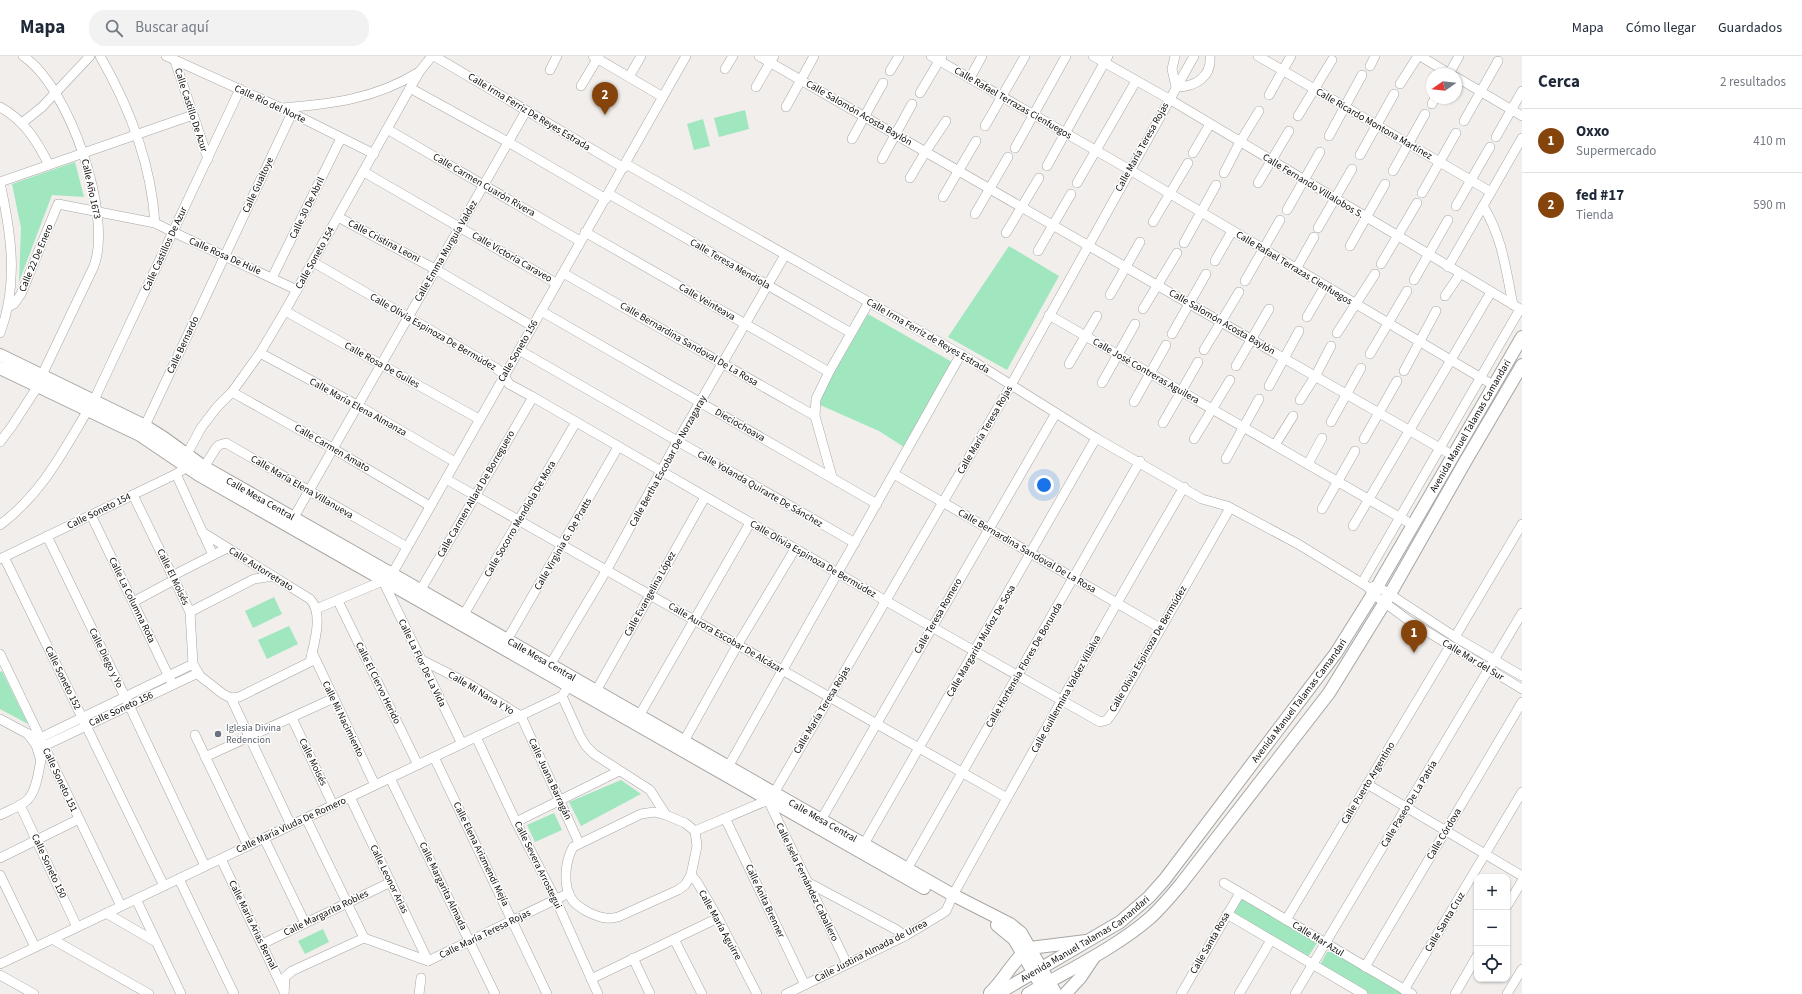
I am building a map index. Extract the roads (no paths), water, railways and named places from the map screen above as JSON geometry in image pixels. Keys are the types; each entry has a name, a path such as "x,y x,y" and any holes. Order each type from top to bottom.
{"main road":[{"name":"Avenida Manuel Talamas Camandari","path":"997,994 1120,922 1134,911 1166,879 1336,653 1370,588 1413,525 1452,455 1522,337"},
{"name":"Calle Mesa Central","path":"0,355 40,380 143,430 195,465 386,579 571,682 1003,928 1026,950 1045,987 1056,994"},
{"name":"Avenida Manuel Talamas Camandari","path":"1028,994 1045,987 1124,937 1150,917 1181,884 1328,693 1388,599 1464,462 1522,365"},
{"name":"Calle Mesa Central","path":"0,368 40,380"},
{"name":"Calle Mesa Central","path":"195,465 294,517 386,579 420,591 507,640 550,665 571,682 596,691 728,767 771,796 821,820 907,869 952,899"},
{"path":"989,994 1005,977 1026,950 1089,941"},
{"path":"1065,994 1080,978 1097,954"}],"street":[{"name":"Calle Año 1673","path":"0,442 12,426 40,380 98,255 98,212 83,153 74,130 56,93 46,77 33,62 23,56"},
{"path":"22,123 42,108 90,56"},
{"path":"100,56 123,100 137,134 150,178 155,223"},
{"name":"Calle Río del Norte","path":"166,56 292,113 374,154"},
{"name":"Calle Soneto 154","path":"2,558 195,465 201,428 212,413 232,392 260,353 364,172 410,88 420,71 433,56"},
{"name":"Calle Irma Ferriz De Reyes Estrada","path":"433,56 526,111 625,166"},
{"path":"550,70 557,56"},
{"path":"629,77 641,56"},
{"name":"Calle Soneto 156","path":"386,579 407,547 585,232 625,166 686,56"},
{"path":"725,69 733,56"},
{"name":"Calle Salomón Acosta Baylón","path":"759,56 772,59 801,80 1316,375 1452,455"},
{"path":"786,107 814,56"},
{"path":"890,71 899,56"},
{"path":"970,78 982,56"},
{"path":"985,126 1025,56"},
{"path":"1015,148 1066,56"},
{"name":"Calle Fernando Villalobos S.","path":"1093,56 1106,59 1136,81 1169,99 1518,308"},
{"path":"1175,56 1172,70 1176,87 1194,85 1200,82 1210,66 1210,56"},
{"name":"Calle María Teresa Rojas","path":"771,796 830,698 1011,384 1194,56"},
{"path":"1269,95 1291,56"},
{"path":"1370,66 1375,56"},
{"path":"1400,84 1419,56 1440,68"},
{"path":"1453,68 1458,56"},
{"path":"581,86 596,57 663,97"},
{"name":"Calle Ricardo Montona Martínez","path":"1261,57 1491,192"},
{"path":"920,93 937,58"},
{"name":"Calle Rafael Terrazas Cienfuegos","path":"937,58 1130,170 1387,324 1493,385"},
{"path":"756,87 772,59"},
{"path":"1046,166 1106,59"},
{"name":"Calle Castillo De Azur","path":"175,60 208,159"},
{"path":"1298,116 1332,60"},
{"path":"1464,121 1498,62"},
{"path":"280,108 335,103 358,98 377,92 420,71"},
{"path":"1328,136 1362,75"},
{"path":"1077,183 1136,81"},
{"path":"1462,81 1522,116"},
{"path":"852,139 883,83"},
{"name":"Calle Teresa Mendiola","path":"410,88 851,332"},
{"name":"Calle Castillos De Azur","path":"91,405 240,89"},
{"path":"1496,137 1522,91"},
{"path":"1360,155 1378,126 1394,94"},
{"path":"882,159 912,104"},
{"path":"0,107 22,123 40,147 49,165"},
{"name":"Calle Emma Murguía Valdez","path":"294,517 380,364 408,318 526,111"},
{"path":"1224,173 1240,142 1259,112"},
{"name":"Calle Gualtoye","path":"224,256 292,113"},
{"path":"1393,171 1425,114"},
{"path":"0,182 193,115"},
{"path":"910,178 946,121"},
{"path":"1193,154 1210,124"},
{"name":"Calle Carmen Cuarón Rivera","path":"387,129 580,241"},
{"path":"1258,183 1289,131"},
{"path":"1422,193 1456,133"},
{"name":"Calle 30 De Abril","path":"272,278 342,138"},
{"path":"1448,267 1522,138"},
{"path":"942,197 976,141"},
{"path":"1456,206 1490,147"},
{"path":"1287,210 1320,152"},
{"path":"975,214 1008,157"},
{"path":"1153,222 1188,163"},
{"name":"Calle Irma Ferriz de Reyes Estrada","path":"625,166 961,354 1096,438 1184,488 1206,500 1230,508"},
{"path":"1318,228 1352,168"},
{"name":"Calle Victoria Caraveo","path":"364,172 556,283"},
{"path":"1006,234 1039,178"},
{"name":"Calle 22 De Enero","path":"0,182 10,233 12,254 8,307 0,333"},
{"path":"1350,246 1385,184"},
{"path":"1184,243 1216,185"},
{"path":"1038,251 1071,194"},
{"path":"1380,264 1417,203"},
{"name":"Calle Rosa De Hule","path":"58,204 155,223 297,290"},
{"name":"Calle 22 De Enero","path":"8,307 14,304 21,294 58,204"},
{"path":"1370,588 1401,517 1481,378 1518,308 1501,244 1493,221 1483,206"},
{"name":"Calle Cristina Leoni","path":"338,216 435,269 532,326"},
{"path":"1246,281 1280,220"},
{"path":"1414,280 1448,220"},
{"path":"1214,261 1232,231"},
{"name":"Calle Veinteava","path":"585,232 829,372"},
{"path":"1296,269 1314,237"},
{"path":"1110,295 1127,268 1140,242"},
{"path":"1143,309 1177,252"},
{"name":"Calle Bernardo","path":"143,430 224,256"},
{"name":"Calle Bertha Escobar De Norzagaray","path":"550,665 606,570 677,442 769,286 785,256"},
{"name":"Calle Olivia Espinoza De Bermúdez","path":"313,262 496,368 509,384 974,652 1100,722 1106,720 1113,712 1230,508"},
{"name":"Calle Bernardina Sandoval De La Rosa","path":"562,273 815,416"},
{"path":"1172,334 1206,274"},
{"path":"1337,333 1375,274"},
{"path":"1445,296 1460,274"},
{"path":"1307,317 1325,286"},
{"path":"1370,354 1407,291"},
{"path":"1204,350 1220,321 1239,292"},
{"path":"1353,526 1491,292"},
{"name":"Calle Irma Ferriz De Reyes Estrada","path":"832,478 815,416 816,399 829,372 869,302"},
{"path":"1236,366 1270,309"},
{"name":"Calle Rosa De Guiles","path":"285,311 479,419"},
{"name":"Dieciochoava","path":"541,311 877,504"},
{"path":"1404,371 1436,311"},
{"name":"Calle José Contreras Aguilera","path":"1049,315 1413,525"},
{"path":"1069,364 1097,316"},
{"path":"1102,383 1135,324"},
{"path":"1269,386 1299,331"},
{"path":"1134,402 1166,345"},
{"path":"1300,400 1316,375 1330,346"},
{"name":"Calle Yolanda Quirarte De Sánchez","path":"519,350 855,543"},
{"name":"Calle María Elena Almanza","path":"260,353 357,405 455,462"},
{"path":"728,767 961,354"},
{"path":"1163,423 1198,362"},
{"path":"1331,422 1361,368"},
{"path":"1194,439 1230,380"},
{"path":"1364,439 1397,381"},
{"name":"Calle Carmen Amato","path":"232,392 332,448 430,506"},
{"name":"Calle Carmen Allard De Borreguero","path":"420,591 533,397"},
{"path":"1226,459 1243,426 1260,399"},
{"path":"0,525 23,506 37,491 71,441 91,405"},
{"name":"Calle Teresa Romero","path":"821,820 931,627 1056,413"},
{"path":"1275,445 1293,416"},
{"name":"Calle Socorro Mendiola De Mora","path":"463,616 520,521 576,422"},
{"name":"Calle Margarita Muñoz De Sosa","path":"864,844 920,749 1096,438"},
{"path":"1308,464 1322,438"},
{"name":"Calle María Elena Villanueva","path":"195,465 219,445 226,443 407,547"},
{"name":"Calle Virginia G. De Pratts","path":"507,640 618,447"},
{"path":"1322,509 1355,451"},
{"name":"Calle Hortensia Flores De Borunda","path":"907,869 1140,462"},
{"name":"Calle Autorretrato","path":"176,474 213,555"},
{"name":"Calle Bernardina Sandoval De La Rosa","path":"894,474 988,530 1160,628"},
{"name":"Calle Aurora Escobar De Alcázar","path":"446,479 1007,798"},
{"name":"Calle Guillermina Valdez Villalva","path":"952,899 1117,603 1184,488"},
{"name":"Calle El Moisés","path":"133,495 190,612 195,669"},
{"name":"Calle Evangelina López","path":"596,691 705,497"},
{"name":"Calle Mar del Sur","path":"1230,508 1298,544 1388,599 1522,676"},
{"name":"Calle La Columna Rota","path":"91,515 171,680"},
{"path":"639,716 750,523"},
{"path":"1455,637 1522,524"},
{"name":"Calle Autorretrato","path":"202,532 310,599 316,609"},
{"name":"Calle Diego y Yo","path":"47,536 205,866"},
{"path":"132,602 227,548"},
{"path":"684,742 738,644 795,549"},
{"name":"Calle Soneto 152","path":"2,558 85,721 164,886"},
{"path":"190,612 254,579 273,576"},
{"path":"195,669 223,694 231,698 239,697 310,662 318,618 316,609 338,601 386,579"},
{"name":"Calle La Flor De La Vida","path":"386,579 420,659 462,744"},
{"name":"Calle Mar del Sur","path":"1388,599 1450,646 1522,689"},
{"name":"Calle El Ciervo Herido","path":"338,601 418,765"},
{"name":"Calle Paseo De La Patria","path":"1295,994 1408,807 1522,613"},
{"name":"Calle Puerto Argentino","path":"1286,920 1450,646"},
{"name":"Calle Mi Nacimiento","path":"312,652 375,785"},
{"name":"Calle Mi Nana Y Yo","path":"420,659 469,684 520,716"},
{"name":"Calle Soneto 151","path":"1,660 121,906"},
{"name":"Calle Soneto 156","path":"42,742 195,669"},
{"name":"Calle María Viuda De Romero","path":"0,964 562,696 571,682"},
{"path":"562,696 586,746 594,754 650,790 666,814"},
{"path":"231,698 291,825"},
{"path":"205,757 250,738 334,698"},
{"name":"Calle Córdova","path":"1365,967 1522,702"},
{"name":"Calle Juana Barragán","path":"520,716 579,843"},
{"name":"Calle Moisés","path":"292,718 333,805"},
{"path":"0,719 42,742 41,760 32,794 20,805 0,815"},
{"path":"28,734 36,745 41,760"},
{"path":"195,735 248,846"},
{"name":"Calle Severa Arrostegui","path":"476,737 516,822 556,900 598,994"},
{"name":"Calle Elena Arizmendi Mejía","path":"434,757 547,994"},
{"path":"516,822 619,771"},
{"name":"Calle Margarita Almada","path":"390,778 495,994"},
{"path":"1367,784 1522,876"},
{"name":"Calle Santa Cruz","path":"1408,992 1485,854 1522,792"},
{"path":"695,831 771,796"},
{"name":"Calle Isela Fernández Caballero","path":"771,796 809,883 847,964"},
{"name":"Calle Leonor Arias","path":"350,797 428,961"},
{"name":"Calle Soneto 150","path":"20,805 77,927"},
{"path":"654,812 666,814 686,823 695,831 697,846 690,876 685,885 678,890 618,918 608,919 599,917 580,908 573,902 569,894 566,881 569,854 573,847 579,843 641,814 654,812"},
{"path":"284,993 285,978 292,971 364,938 306,818"},
{"name":"Calle Anita Brenner","path":"725,818 805,985"},
{"path":"0,858 79,819"},
{"path":"264,838 305,923"},
{"name":"Calle María Arias Bernal","path":"221,859 284,993"},
{"path":"0,875 35,947"},
{"name":"Calle María Aguirre","path":"690,876 696,882 718,918 757,994"},
{"path":"178,879 234,994"},
{"path":"1510,901 1522,881"},
{"name":"Calle Margarita Robles","path":"262,944 391,882"},
{"path":"809,883 897,930 905,936"},
{"name":"Calle Mar Azul","path":"1224,883 1408,992"},
{"name":"Calle Santa Rosa","path":"1181,994 1240,893"},
{"name":"Calle María Teresa Rojas","path":"364,938 428,961 569,894"},
{"path":"136,899 181,994"},
{"name":"Calle Justina Almada de Urrea","path":"786,994 905,936 940,916 946,911 952,899"},
{"path":"106,913 156,942"},
{"path":"1228,914 1313,964 1349,991 1363,994"},
{"path":"591,978 718,918"},
{"path":"52,939 149,994"},
{"path":"674,939 702,994"},
{"path":"1239,994 1271,940"},
{"path":"633,958 650,994"},
{"path":"1455,994 1474,961"},
{"path":"1507,994 1522,969"},
{"path":"0,975 34,994"},
{"path":"419,994 421,978"}],"place":[{"name":"fed #17","path":"605,115"},
{"name":"Oxxo","path":"1414,653"},
{"name":"Iglesia Divina Redencion","path":"218,734"}]}
